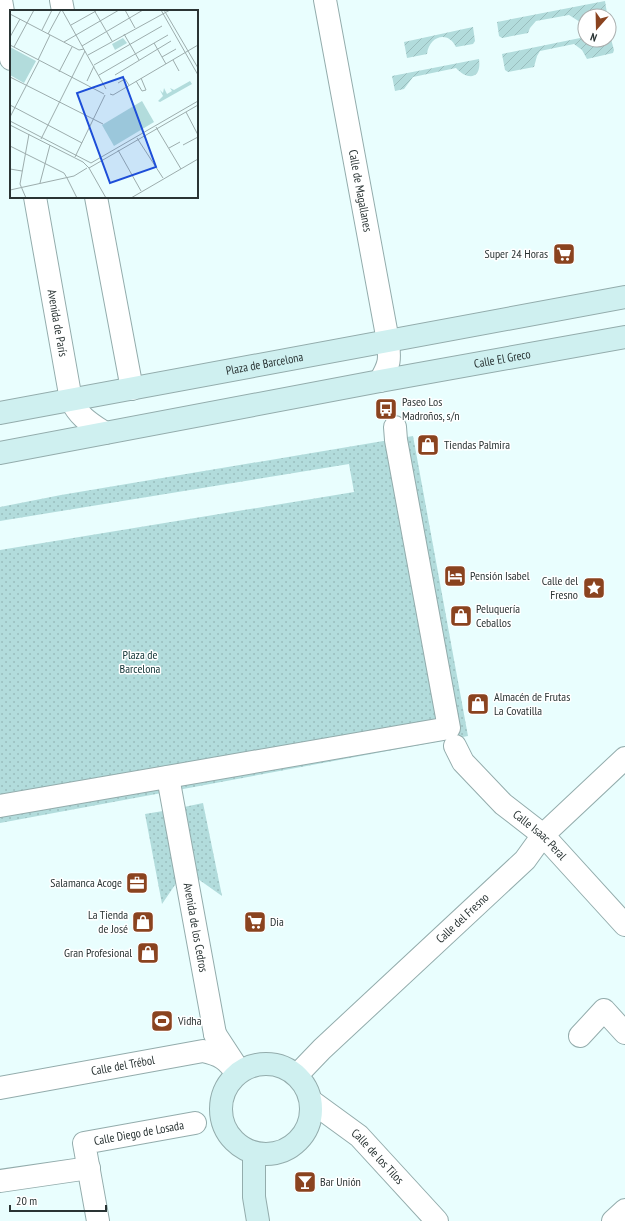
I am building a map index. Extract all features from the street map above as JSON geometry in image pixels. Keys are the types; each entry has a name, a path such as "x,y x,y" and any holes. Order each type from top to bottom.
{"main road":[{"path":"388,341 625,296"},
{"name":"Calle El Greco","path":"380,381 625,337"},
{"name":"Plaza de Barcelona","path":"0,413 388,341"},
{"path":"0,453 380,381"},
{"path":"269,1063 287,1068 297,1075 306,1087 311,1101 312,1116 307,1130 297,1143 284,1151 269,1154 254,1153 240,1146 228,1134 222,1120 221,1105 224,1091 230,1082 238,1073 247,1067 258,1064 269,1063"},
{"path":"254,1153 254,1197 258,1221"}],"street":[{"path":"1,0 10,53"},
{"path":"61,0 63,10"},
{"name":"Calle de Magallanes","path":"325,0 388,341 390,359 380,381"},
{"name":"Avenida de París","path":"35,198 71,400 75,409 82,418 105,433"},
{"path":"96,198 132,388"},
{"path":"0,806 449,728 397,448 395,427"},
{"name":"Calle Isaac Peral","path":"455,746 463,762 502,804 543,835 625,925"},
{"name":"Calle del Fresno","path":"297,1075 322,1048 525,860 543,835 625,758"},
{"name":"Avenida de los Cedros","path":"168,777 215,1034 238,1073"},
{"path":"580,1036 604,1010 625,1033"},
{"name":"Calle del Trébol","path":"0,1088 203,1051 216,1054 228,1061 238,1073"},
{"name":"Calle de los Tilos","path":"311,1101 359,1136 437,1221"},
{"name":"Calle Diego de Losada","path":"98,1221 84,1143 195,1123"},
{"path":"0,1181 89,1168"},
{"path":"613,1221 625,1210"}],"green space":[{"path":"605,1 606,8 577,8 577,20 569,15 536,21 528,33 502,38 499,36 497,22"},
{"path":"473,27 475,41 473,44 456,47 448,38 439,37 431,43 427,54 407,58 404,42"},
{"path":"577,39 577,46 574,44 540,51 534,67 508,72 505,70 502,54"},
{"path":"579,48 613,48 614,50 613,53 587,59"},
{"path":"479,59 478,71 473,76 465,75 456,68 413,77 404,89 395,91 392,76"},
{"name":"Plaza de Barcelona","path":"413,436 468,736 0,823 0,550 354,492 349,464 0,521 0,507 61,495"},
{"path":"203,803 222,896 198,879 184,807"},
{"path":"163,811 177,882 162,904 145,814"}],"place":[{"name":"Super 24 Horas","path":"564,254"},
{"name":"Paseo Los Madroños, s/n","path":"386,409"},
{"name":"Tiendas Palmira","path":"428,445"},
{"name":"Pensión Isabel","path":"455,576"},
{"name":"Calle del Fresno","path":"594,588"},
{"name":"Peluquería Ceballos","path":"461,616"},
{"name":"Almacén de Frutas La Covatilla","path":"478,704"},
{"name":"Salamanca Acoge","path":"137,883"},
{"name":"La Tienda de José","path":"143,922"},
{"name":"Dia","path":"255,922"},
{"name":"Gran Profesional","path":"148,953"},
{"name":"Vidha","path":"162,1021"},
{"name":"Bar Unión","path":"305,1182"}]}
